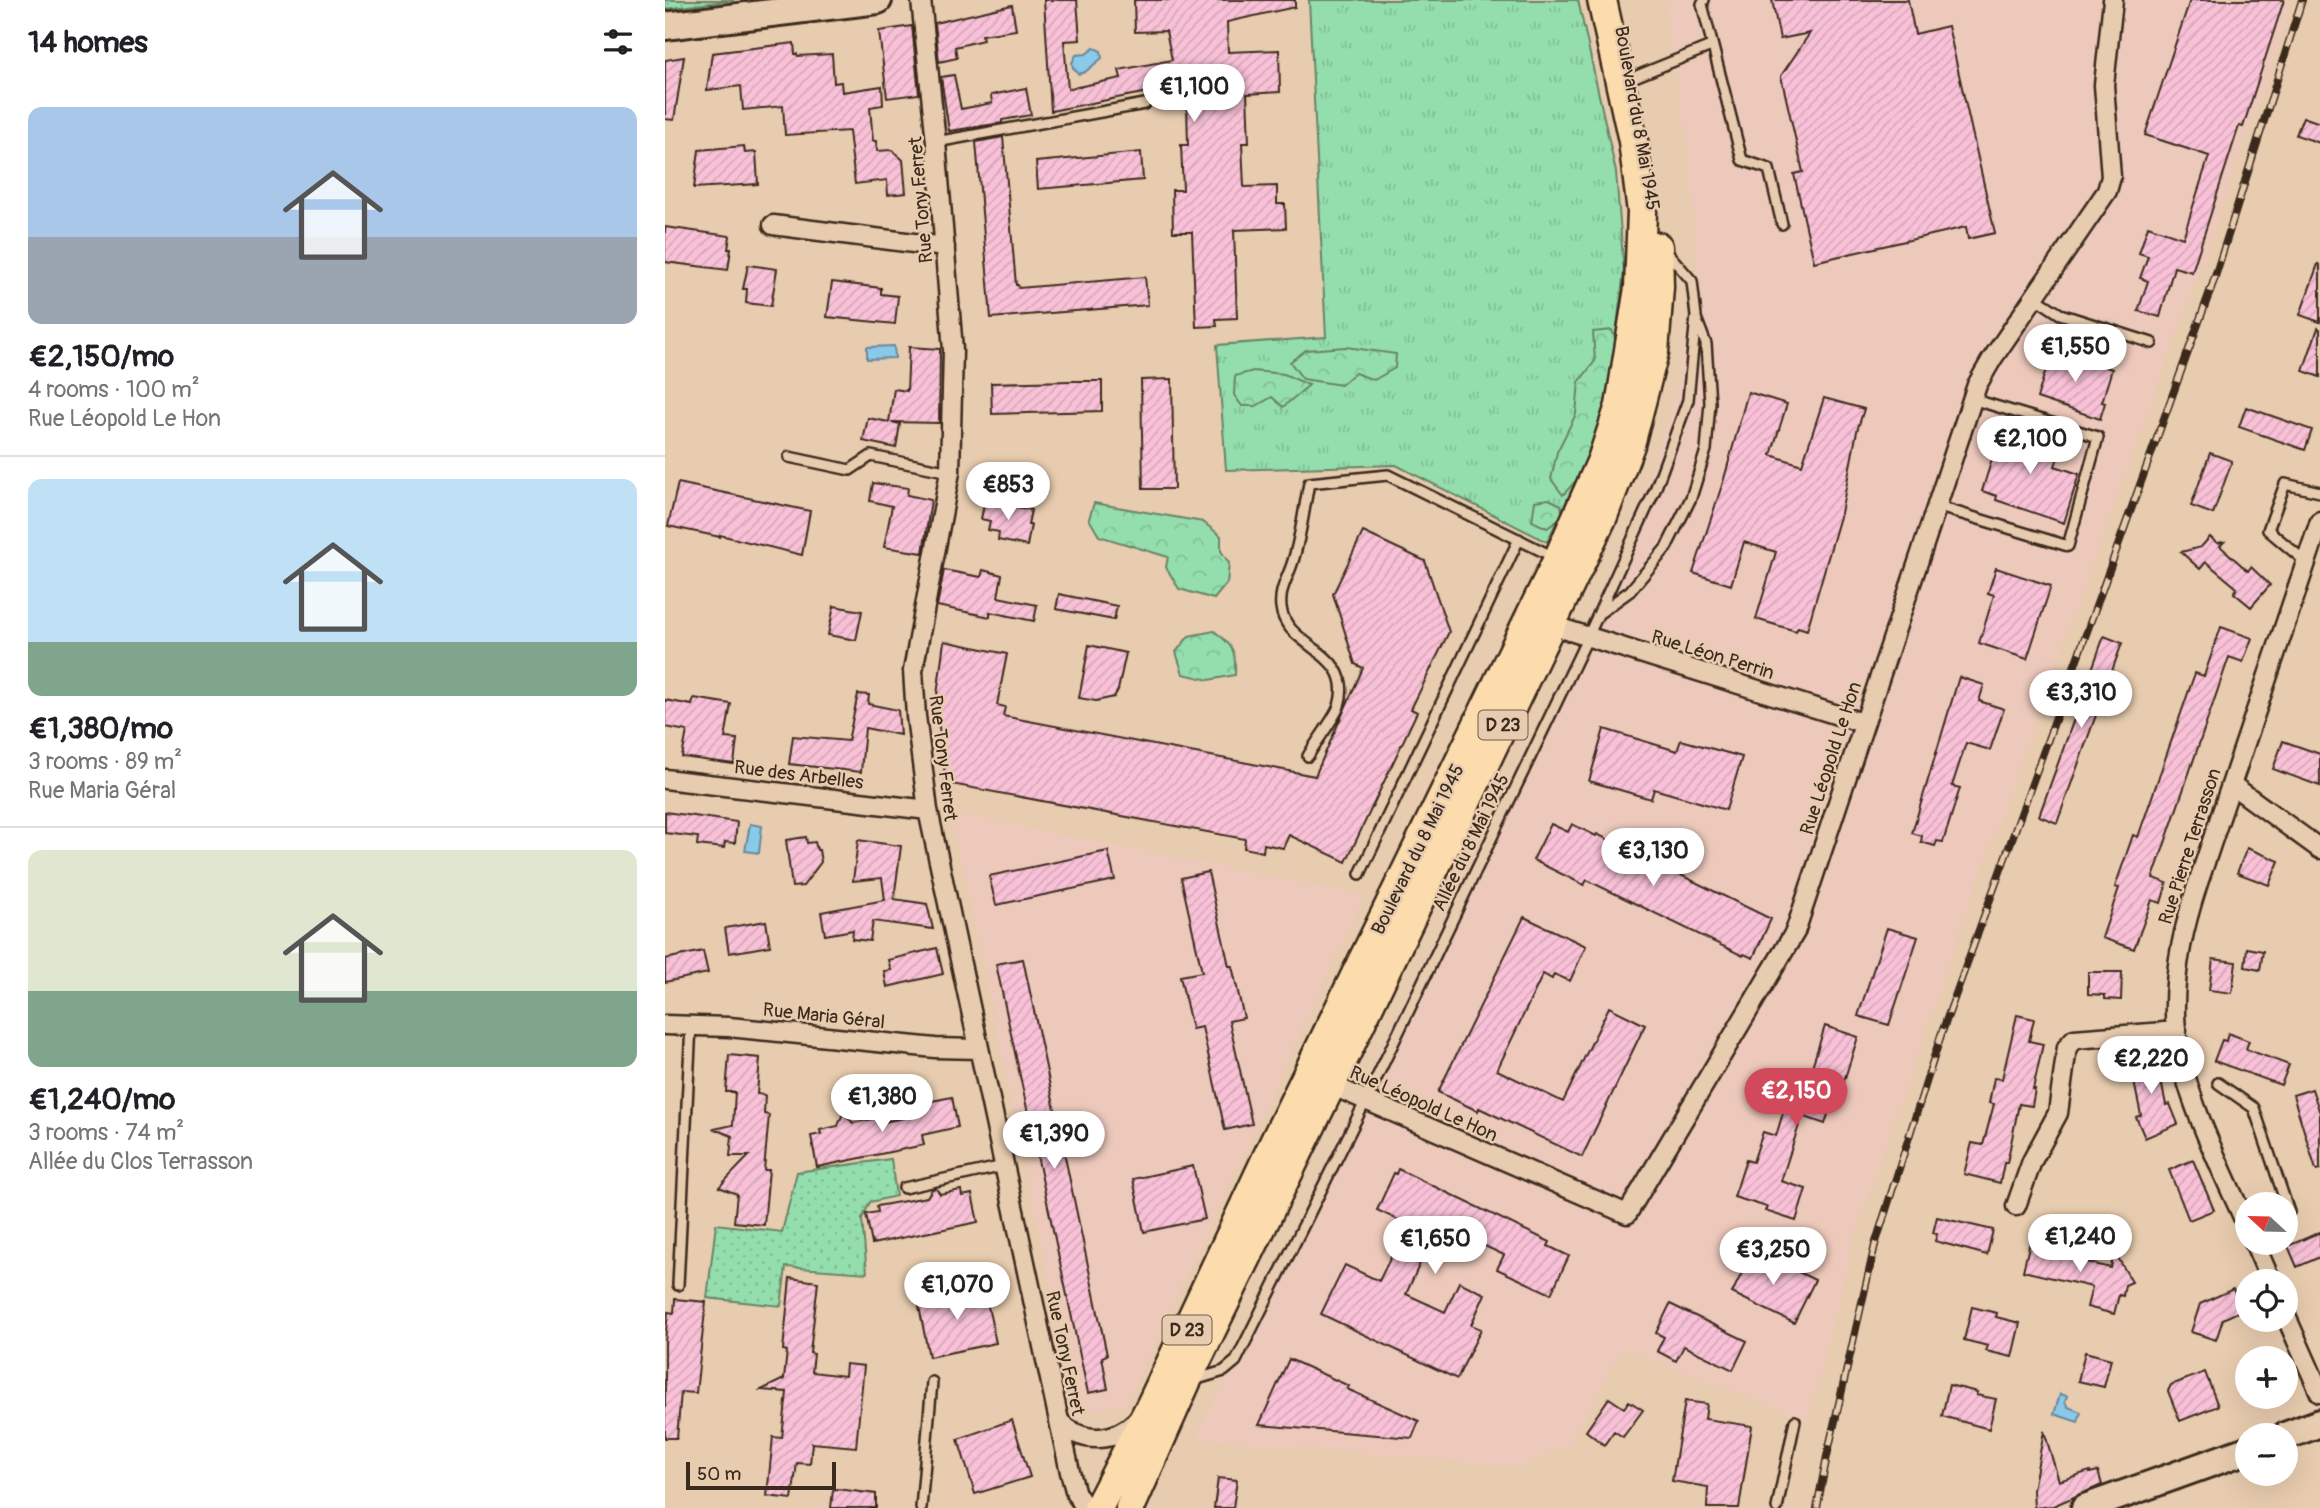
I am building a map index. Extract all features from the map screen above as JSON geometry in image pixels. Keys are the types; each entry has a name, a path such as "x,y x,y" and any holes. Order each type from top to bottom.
{"main road":[{"path":"665,26 878,0"},
{"name":"Boulevard du 8 Mai 1945","path":"1098,1508 1152,1403 1393,882 1558,559 1602,460 1620,405 1639,288 1642,212 1633,141 1602,0"},
{"name":"Boulevard du 8 Mai 1945","path":"1130,1508 1186,1382 1603,516 1630,445 1654,352 1659,287 1656,199 1616,0"},
{"path":"2298,1431 2320,1423"},
{"path":"2085,1508 2235,1454"}],"street":[{"name":"Rue Tony Ferret","path":"921,0 953,350 950,472 913,671 916,716 928,810 1004,1166 1072,1481 1076,1494 1086,1508"},
{"name":"Rue Léopold Le Hon","path":"1331,1085 1627,1214 1795,932 1977,385 2107,191 2111,177 2104,85 2113,0"},
{"path":"773,225 945,247"},
{"name":"Rue Pierre Terrasson","path":"2235,1199 2206,1133 2182,1063 2175,1016 2177,967 2184,926 2320,522"},
{"name":"Rue Léon Perrin","path":"1551,625 1863,723"},
{"name":"Rue des Arbelles","path":"665,779 928,810"},
{"path":"2232,785 2320,849"},
{"name":"Rue Maria Géral","path":"665,1024 729,1027 935,1048 979,1049"},
{"path":"2016,1206 2032,1161 2058,1114 2067,1047 2074,1039 2177,1031"},
{"path":"2293,1332 2320,1393"},
{"path":"1059,1420 1074,1433 1092,1439 1107,1438 1120,1434 1133,1424 1152,1403"}],"lane":[{"path":"1704,0 1702,4 1711,46 1742,160 1769,169 1781,224"},
{"path":"1632,78 1711,46"},
{"path":"936,142 1145,104"},
{"name":"Allée du 8 Mai 1945","path":"1186,1382 1224,1371 1236,1361 1366,1100 1588,637 1655,490 1688,400 1696,316 1692,281 1657,240"},
{"path":"2034,297 2060,314 2152,343"},
{"path":"1599,613 1630,592 1666,548 1691,498 1706,450 1710,402 1706,344 1696,316"},
{"path":"1936,506 2067,547 2098,437 1972,399"},
{"path":"789,457 851,470 871,456 950,472"},
{"path":"1308,755 1339,706 1341,680 1336,666 1287,624 1281,610 1281,590 1293,561 1309,483 1388,475 1558,559"},
{"path":"2306,562 2268,530 2284,484 2320,492"},
{"path":"1360,874 1519,539"},
{"path":"678,1284 691,1026"},
{"path":"2218,1083 2254,1108 2282,1192"},
{"path":"904,1188 1004,1166"},
{"path":"921,1508 932,1382"},
{"path":"1777,1508 1795,1421"}],"shaded area":[{"path":"1664,0 2291,0 2279,44 2200,270 2000,817 1858,1224 1808,1420 1623,1348 1571,1443 1520,1467 1196,1438 1565,669 1641,502 1679,383 1684,340 1698,276 1689,149"},
{"path":"964,815 1364,896 1126,1404 1090,1412 1072,1389 952,820"}],"green space":[{"path":"665,0 734,0 665,9"},
{"path":"1309,0 1578,0 1616,172 1624,272 1616,333 1599,406 1579,475 1547,542 1396,465 1226,470 1217,345 1326,337"},
{"path":"1612,330 1617,345 1600,427 1582,474 1563,495 1551,479 1557,452 1576,414 1579,382 1595,361 1593,332"},
{"path":"1346,347 1396,354 1395,368 1374,380 1355,373 1341,385 1303,379 1290,362 1306,350"},
{"path":"1253,371 1284,374 1309,385 1283,407 1272,397 1256,406 1242,406 1234,395 1235,376"},
{"path":"1549,499 1561,505 1563,517 1547,528 1532,521 1535,501"},
{"path":"1094,503 1203,522 1221,536 1221,551 1229,563 1227,583 1214,599 1179,589 1166,567 1168,557 1099,536 1089,519"},
{"path":"1214,631 1232,650 1235,675 1209,680 1183,674 1176,652 1189,636"},
{"path":"891,1159 896,1196 870,1202 862,1219 867,1273 786,1267 781,1306 707,1298 716,1224 782,1232 797,1172"}],"water":[{"path":"1094,48 1101,51 1102,58 1079,74 1072,63 1076,55 1086,54"},
{"path":"894,346 895,358 867,359 867,347"},
{"path":"750,824 762,826 759,853 745,851"},
{"path":"2060,1394 2067,1396 2065,1402 2068,1407 2081,1412 2078,1422 2054,1414"}],"building":[{"path":"1044,0 1077,0 1080,40 1064,41 1068,89 1121,78 1119,70 1172,60 1166,31 1135,32 1134,0 1295,0 1295,7 1227,22 1228,52 1279,50 1280,92 1247,94 1249,143 1242,143 1244,187 1277,186 1277,204 1285,204 1286,228 1234,230 1237,318 1216,319 1217,326 1196,327 1192,232 1173,232 1172,190 1183,190 1181,145 1188,145 1187,105 1169,106 1168,88 1051,111"},
{"path":"1772,0 1908,0 1915,34 1948,26 1995,233 1968,239 1966,227 1814,262 1794,174 1803,172 1781,76 1810,33 1780,39"},
{"path":"2190,0 2284,0 2243,127 2239,126 2192,272 2174,267 2160,317 2138,311 2148,281 2140,278 2148,256 2139,253 2148,226 2183,238 2209,156 2145,135"},
{"path":"1012,5 1016,30 982,35 983,40 955,47 957,58 939,62 935,23"},
{"path":"912,26 919,94 887,98 879,31"},
{"path":"794,43 795,54 798,56 832,54 834,83 841,82 842,92 882,86 883,105 870,107 873,141 876,141 877,151 892,150 903,160 906,193 888,195 887,180 855,184 849,131 785,135 783,106 743,110 741,86 707,90 712,53"},
{"path":"684,57 674,120 665,119 665,60"},
{"path":"954,75 961,109 992,103 991,95 1026,88 1031,115 1002,120 1002,123 949,131 941,77"},
{"path":"2303,117 2320,123 2320,143 2296,135"},
{"path":"1003,137 1016,285 1019,288 1145,277 1148,305 991,318 976,142"},
{"path":"744,146 745,153 756,152 758,184 694,188 699,150"},
{"path":"1141,152 1143,180 1038,189 1036,162"},
{"path":"665,227 730,236 728,270 665,262"},
{"path":"2318,264 2320,265 2320,322 2300,315"},
{"path":"748,265 777,269 771,306 746,303 747,289 743,289"},
{"path":"832,282 881,288 881,294 898,296 895,324 827,317"},
{"path":"2318,328 2320,329 2320,377 2303,371"},
{"path":"909,347 940,349 939,423 891,422 900,424 896,448 863,441 868,418 889,422 894,389 907,391"},
{"path":"2052,350 2112,369 2100,419 2037,398"},
{"path":"1172,379 1174,489 1143,489 1141,380"},
{"path":"1102,381 1102,411 992,414 991,383"},
{"path":"1748,392 1787,404 1771,455 1802,465 1824,398 1864,409 1841,513 1807,630 1798,627 1796,631 1756,619 1776,552 1744,542 1731,585 1693,573 1724,479"},
{"path":"2246,407 2312,430 2305,450 2239,427"},
{"path":"2002,427 2062,446 2055,466 2079,474 2064,523 1996,500 1997,496 1982,491"},
{"path":"2210,453 2232,461 2213,514 2191,506"},
{"path":"678,483 810,511 802,555 720,535 668,526"},
{"path":"873,483 908,488 907,495 931,500 923,553 884,547 892,506 870,501"},
{"path":"985,500 1031,510 1027,546 998,540 999,532 988,530 990,521 981,519"},
{"path":"1363,532 1425,561 1449,632 1411,709 1417,712 1346,862 1289,835 1283,848 1264,844 1263,852 1244,848 1245,839 946,783 936,703 944,641 1007,654 997,705 1005,707 1003,716 1315,776 1363,668 1355,664 1333,594"},
{"path":"2210,537 2217,543 2224,542 2220,546 2248,571 2251,567 2270,585 2251,607 2234,593 2237,588 2206,562 2200,569 2181,552 2201,547"},
{"path":"1996,568 2051,586 2027,659 1979,643 1994,595 1988,593"},
{"path":"944,570 981,577 983,570 1002,575 998,597 1037,605 1034,621 990,612 990,617 937,606"},
{"path":"1059,594 1117,606 1114,620 1056,609"},
{"path":"834,606 862,611 856,640 828,635"},
{"path":"2221,627 2252,638 2243,662 2229,657 2153,878 2167,883 2161,903 2152,900 2134,949 2102,938 2119,888 2115,887 2133,835 2138,837 2195,673 2204,676"},
{"path":"2104,636 2122,643 2057,823 2039,816"},
{"path":"1089,645 1126,653 1114,697 1096,701 1079,698"},
{"path":"1959,677 1984,685 1979,701 2004,709 1990,750 1966,743 1952,786 1960,788 1943,842 1937,841 1935,846 1921,842 1922,836 1912,833"},
{"path":"858,694 869,695 868,704 898,710 900,735 865,728 861,772 789,764 793,736 848,741"},
{"path":"694,698 731,704 725,738 737,739 734,764 682,757 687,731 665,727 665,700 692,705"},
{"path":"1604,729 1677,751 1681,740 1742,757 1726,810 1654,789 1651,799 1589,781"},
{"path":"2283,741 2320,754 2320,786 2273,769"},
{"path":"665,812 737,822 735,843 725,842 724,848 697,845 698,837 665,833"},
{"path":"1551,824 1568,832 1572,824 1596,836 1597,834 1771,919 1753,958 1744,954 1743,956 1587,880 1584,885 1533,860"},
{"path":"806,837 807,843 815,842 821,862 803,886 792,887 786,840"},
{"path":"858,840 901,846 894,899 927,904 933,929 873,921 870,941 852,939 853,930 825,935 821,912 885,900 882,878 853,881"},
{"path":"2247,848 2279,861 2269,885 2237,873"},
{"path":"1108,851 1115,880 996,905 989,876"},
{"path":"1208,872 1229,966 1232,966 1244,1018 1229,1021 1252,1124 1225,1130 1202,1027 1192,1029 1180,976 1202,972 1181,878"},
{"path":"1524,917 1586,946 1570,981 1554,974 1552,979 1543,974 1497,1070 1563,1102 1609,1007 1645,1025 1582,1157 1479,1108 1478,1111 1438,1092"},
{"path":"766,921 770,946 729,953 725,928"},
{"path":"1887,928 1918,937 1889,1025 1858,1016"},
{"path":"937,948 943,974 887,987 884,971 891,970 888,960"},
{"path":"2247,948 2263,951 2260,970 2245,967"},
{"path":"703,951 708,973 665,982 665,959"},
{"path":"1023,959 1107,1355 1102,1357 1108,1389 1088,1393 996,964"},
{"path":"2213,959 2236,962 2232,993 2209,990"},
{"path":"2088,972 2122,972 2121,1000 2088,994"},
{"path":"2017,1015 2034,1019 2029,1041 2043,1044 2032,1106 2019,1104 2007,1163 2004,1163 2000,1183 1964,1174 1972,1143 1983,1145 1994,1104 1989,1103 1994,1078 2002,1079"},
{"path":"1825,1026 1858,1037 1843,1084 1838,1083 1825,1124 1802,1116 1781,1181 1806,1189 1796,1221 1765,1211 1767,1207 1734,1197 1746,1160 1753,1162 1763,1132 1776,1136 1789,1093 1798,1096 1806,1072 1810,1073"},
{"path":"2228,1033 2249,1041 2246,1049 2289,1065 2281,1085 2214,1061 2222,1040 2226,1041"},
{"path":"2155,1052 2166,1105 2170,1104 2178,1124 2145,1138 2136,1117 2141,1115 2129,1058"},
{"path":"729,1055 760,1058 757,1094 765,1095 764,1114 769,1115 764,1170 769,1170 764,1225 734,1222 737,1194 719,1187 749,1156 730,1156 732,1136 714,1129 733,1125 735,1092 726,1092"},
{"path":"2312,1089 2320,1113 2320,1169 2316,1170 2293,1095"},
{"path":"952,1097 958,1127 922,1135 924,1145 817,1167 811,1136 821,1134 820,1130 838,1126 843,1113 853,1123 882,1117 883,1122 918,1115 917,1104"},
{"path":"2193,1160 2214,1210 2189,1220 2169,1170"},
{"path":"1193,1166 1205,1219 1144,1232 1133,1179"},
{"path":"1398,1169 1550,1242 1548,1246 1569,1256 1551,1294 1497,1269 1504,1255 1438,1224 1406,1294 1445,1312 1459,1282 1485,1294 1471,1325 1481,1329 1457,1379 1321,1314 1345,1265 1379,1281 1407,1224 1377,1210"},
{"path":"936,1188 940,1194 961,1190 962,1196 972,1194 978,1222 872,1244 866,1214 878,1212 877,1206 927,1197 932,1189"},
{"path":"1937,1217 1993,1230 1987,1255 1935,1241 1937,1234 1933,1233"},
{"path":"2320,1232 2320,1257 2297,1267 2292,1255 2298,1255 2298,1242"},
{"path":"2030,1242 2076,1252 2074,1259 2111,1268 2114,1251 2132,1282 2125,1285 2123,1296 2119,1295 2114,1314 2087,1307 2092,1287 2023,1271"},
{"path":"1753,1250 1815,1280 1794,1323 1732,1293"},
{"path":"790,1278 818,1282 810,1353 814,1354 812,1372 845,1376 846,1364 864,1366 856,1447 812,1443 810,1464 797,1463 792,1499 767,1496 773,1437 782,1438 787,1392 761,1390 784,1379 787,1351 783,1350"},
{"path":"984,1288 996,1343 929,1357 918,1301"},
{"path":"2233,1289 2235,1313 2223,1319 2216,1340 2191,1332 2200,1304"},
{"path":"675,1299 706,1302 696,1393 681,1392 677,1438 665,1438 665,1342 668,1312 674,1313"},
{"path":"1670,1304 1747,1341 1733,1370 1684,1346 1676,1361 1657,1351 1664,1337 1656,1333"},
{"path":"1972,1307 1997,1313 1996,1317 2020,1323 2012,1357 1986,1351 1988,1346 1964,1340"},
{"path":"2085,1352 2111,1359 2104,1387 2078,1381"},
{"path":"1289,1359 1349,1386 1347,1389 1419,1421 1412,1438 1259,1425"},
{"path":"2205,1372 2218,1406 2180,1421 2168,1391 2171,1385"},
{"path":"1949,1385 1996,1399 1989,1429 1942,1416"},
{"path":"1609,1398 1624,1408 1629,1401 1643,1410 1623,1437 1614,1431 1604,1445 1586,1431"},
{"path":"1685,1401 1707,1404 1705,1419 1752,1426 1739,1508 1707,1508 1708,1487 1672,1481"},
{"path":"1012,1420 1030,1477 975,1494 958,1439"},
{"path":"2044,1431 2059,1481 2098,1471 2102,1485 2053,1506 2034,1508 2033,1490"},
{"path":"1218,1478 1237,1480 1233,1508 1214,1508"},
{"path":"833,1490 876,1494 876,1508 831,1508"}],"railway":[{"path":"1817,1508 1875,1245 1941,1035 2213,283 2302,0"}]}
